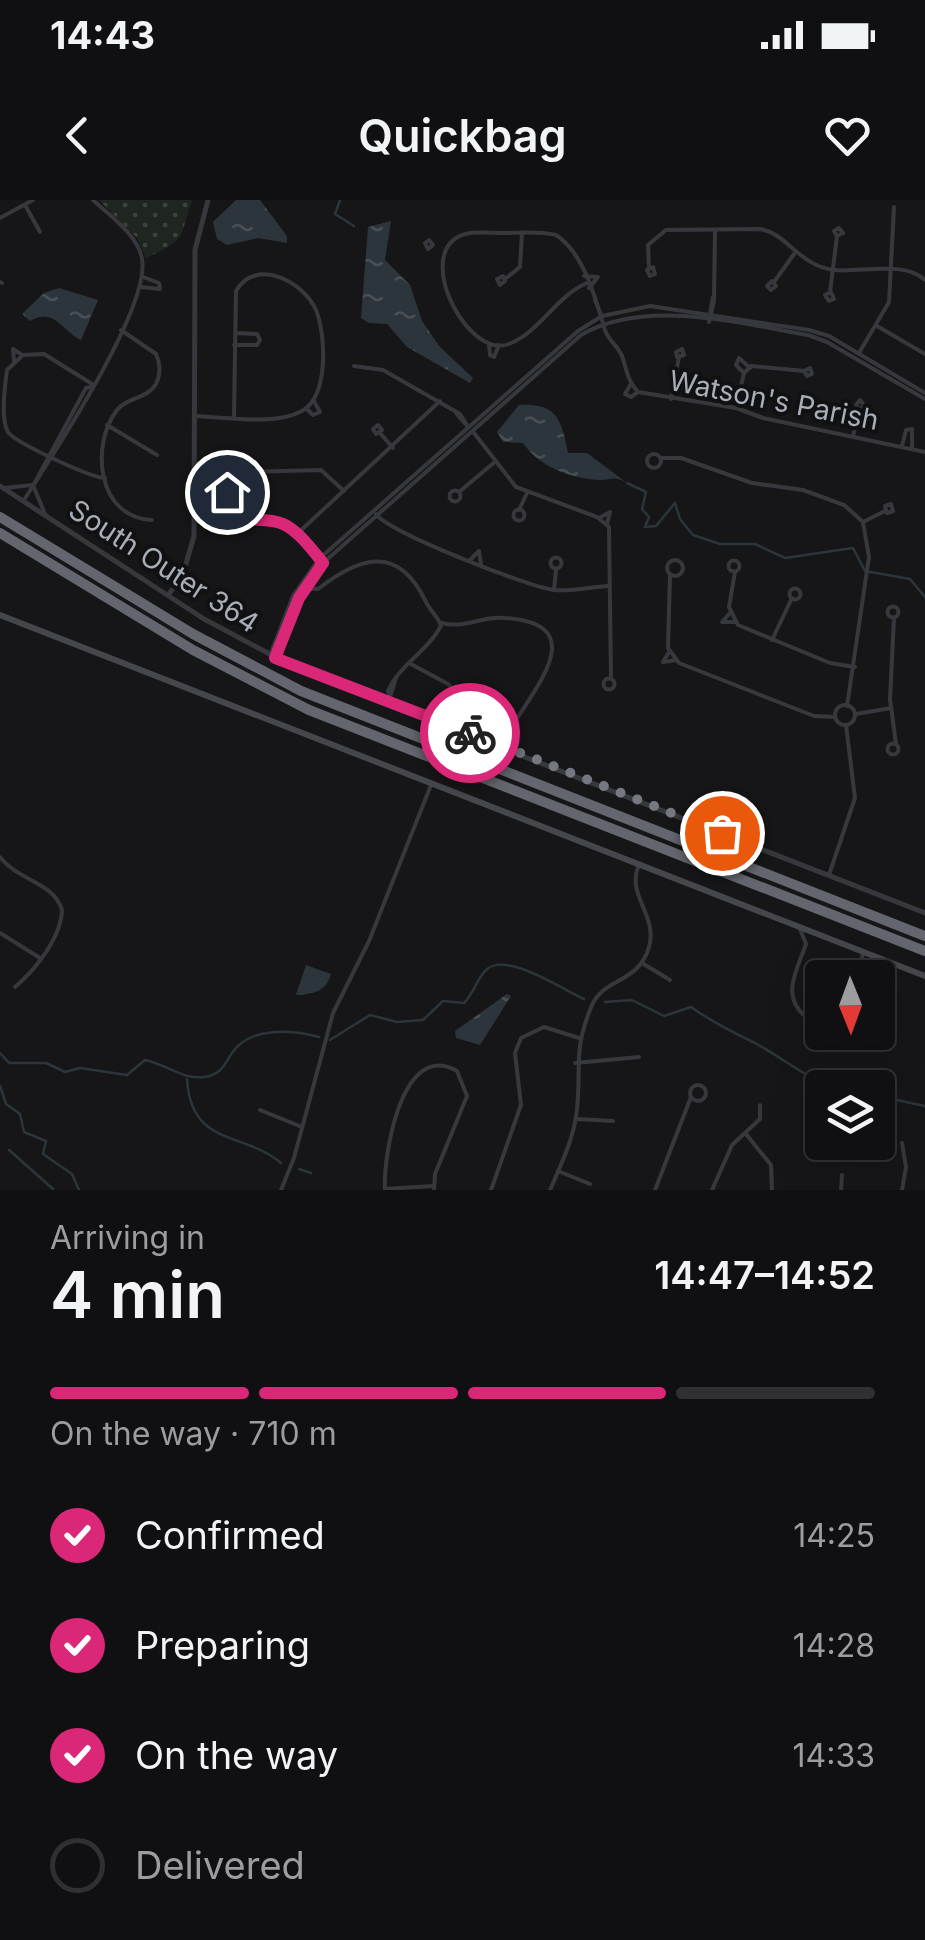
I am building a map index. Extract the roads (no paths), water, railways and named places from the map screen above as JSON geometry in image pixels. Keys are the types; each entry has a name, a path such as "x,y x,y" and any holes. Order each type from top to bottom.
{"highway":[{"path":"0,517 192,634 301,691 925,936"},
{"path":"0,533 193,650 289,700 925,951"}],"main road":[{"path":"0,615 925,976"}],"street":[{"path":"0,218 33,200"},
{"path":"24,500 92,385 143,277 142,254 135,242 93,200"},
{"path":"169,594 183,574 194,536 196,250 208,200"},
{"path":"24,204 40,232"},
{"path":"858,356 890,302 894,206"},
{"path":"710,317 715,230"},
{"path":"649,268 648,245 660,232 768,230 794,254 833,270 915,272 925,280"},
{"path":"505,279 520,268 522,233"},
{"path":"584,276 598,277 588,285 566,292 514,342 500,346 489,344 452,306 442,270 444,251 456,238 468,234 546,233 566,242 588,285"},
{"path":"830,292 837,236"},
{"path":"433,246 444,251"},
{"path":"774,282 794,254"},
{"path":"194,416 234,416 283,416 314,401 320,384 320,323 302,291 267,274 245,279 234,299 234,416"},
{"path":"140,287 160,288 159,283 143,277"},
{"name":"Watson's Parish","path":"588,285 638,392 736,408 925,452"},
{"path":"272,656 302,587 320,560 377,514 578,331 603,320 650,306 809,330 925,396"},
{"path":"877,326 925,354"},
{"path":"121,330 156,354 159,374 148,392 120,406 100,449 105,478 116,505 140,520 152,520"},
{"path":"234,344 257,345 260,340 256,334 235,333"},
{"path":"489,344 490,355 494,357 500,346"},
{"path":"22,355 13,349 14,361 6,380 2,422 8,432 18,442 52,455 87,476 105,478"},
{"path":"14,361 22,355 44,354 92,385"},
{"path":"671,400 680,358"},
{"path":"744,374 736,361 743,358 750,368"},
{"path":"354,366 374,366 456,413 514,485 607,524"},
{"path":"736,408 744,374 750,368 804,372"},
{"name":"Watson's Parish","path":"631,384 625,394 631,397 638,392"},
{"path":"306,408 314,415 320,412 314,401"},
{"path":"296,535 440,402"},
{"path":"854,436 859,409"},
{"path":"108,426 157,455"},
{"name":"Watson's Parish","path":"902,446 906,430 912,429 912,448"},
{"path":"0,432 8,432"},
{"path":"380,433 393,448"},
{"path":"661,458 681,458 752,484 804,490 844,505 863,522 869,538 867,571 847,706"},
{"path":"459,492 496,461"},
{"path":"320,560 296,535 275,522 239,518 227,501 231,482 253,470 314,469 330,474 344,490"},
{"path":"231,482 225,476 228,470 238,476"},
{"path":"2,487 34,485"},
{"path":"34,485 45,514"},
{"name":"South Outer 364","path":"2,487 272,656 925,912"},
{"path":"519,510 527,493"},
{"path":"863,522 885,511"},
{"path":"598,518 610,512 607,524 612,542 608,586 613,628 611,679"},
{"path":"377,514 390,526 554,590 608,586"},
{"path":"470,560 479,551 481,564"},
{"path":"302,587 318,590 347,566 382,563 416,580 426,604 442,623 468,626 492,618 539,627 552,650 551,665 533,698 510,725 502,746"},
{"path":"554,590 556,568"},
{"path":"735,572 730,612 722,622 735,622 835,664 855,667"},
{"path":"670,575 669,652 663,662 676,660"},
{"path":"772,640 792,598"},
{"path":"730,612 735,622"},
{"path":"894,618 891,708 896,744"},
{"path":"389,699 389,686 397,672 442,623"},
{"path":"669,652 676,660 814,716 835,716 846,725"},
{"path":"409,663 448,684 475,712 510,725"},
{"path":"835,716 838,708 847,706"},
{"path":"847,706 854,714"},
{"path":"829,875 855,798 846,725 854,714 891,708"},
{"path":"281,1190 304,1127 334,1014 369,941 431,785"},
{"path":"0,857 22,879 49,890 61,905 61,922 40,958 15,987"},
{"path":"550,1190 576,1119 575,1063 579,1038 596,996 630,976 642,962 651,927 634,887 638,866"},
{"path":"800,929 806,944 792,983 792,999 805,1016"},
{"path":"0,933 40,958"},
{"path":"806,944 821,936"},
{"path":"861,960 864,953"},
{"path":"642,962 670,980"},
{"path":"491,1190 521,1105 516,1054 521,1038 544,1027 579,1038"},
{"path":"575,1063 639,1057"},
{"path":"436,1065 457,1071 467,1096 433,1188 385,1189 385,1151 411,1084 425,1067 436,1065"},
{"path":"655,1190 690,1097"},
{"path":"712,1190 724,1158 760,1119 760,1105"},
{"path":"260,1110 304,1127"},
{"path":"576,1119 614,1121"},
{"path":"745,1133 770,1166 772,1190"},
{"path":"902,1143 906,1167 902,1190"},
{"path":"558,1171 590,1184"},
{"path":"841,1190 842,1175"}],"water":[{"path":"236,200 260,200 287,236 287,243 258,238 227,245 217,239 213,222"},
{"path":"391,221 385,260 410,285 422,321 440,347 473,378 470,383 407,347 387,324 369,323 361,318 368,227"},
{"path":"59,288 98,300 81,340 52,319 39,317 30,321 22,314 44,293"},
{"path":"519,405 550,411 560,423 568,453 587,453 627,483 566,474 538,459 523,443 503,442 497,432"},
{"path":"306,965 331,974 318,991 296,995"},
{"path":"507,994 511,996 480,1045 456,1038 455,1031"}],"waterway":[{"path":"340,200 335,214 354,226"},
{"path":"627,483 646,492 642,509 649,517 645,527 656,526 675,503 680,519 693,535 720,544 755,544 785,558 853,548 865,571 910,579 925,597"},
{"path":"330,1040 370,1015 397,1022 423,1020 443,1001 464,1003 487,969 496,965 521,968 584,999"},
{"path":"605,1002 632,1000 664,1016 691,1007 805,1074"},
{"path":"0,1053 9,1063 46,1063 65,1072 80,1068 127,1075 145,1060 188,1076 204,1077 218,1072 240,1044 261,1034 285,1032 319,1037"},
{"path":"187,1079 191,1101 208,1127 281,1163"},
{"path":"0,1086 6,1104 20,1114 24,1132 46,1141 43,1154 72,1174 79,1190"},
{"path":"895,1100 925,1106"},
{"path":"9,1150 53,1189"},
{"path":"299,1169 311,1173"}]}
